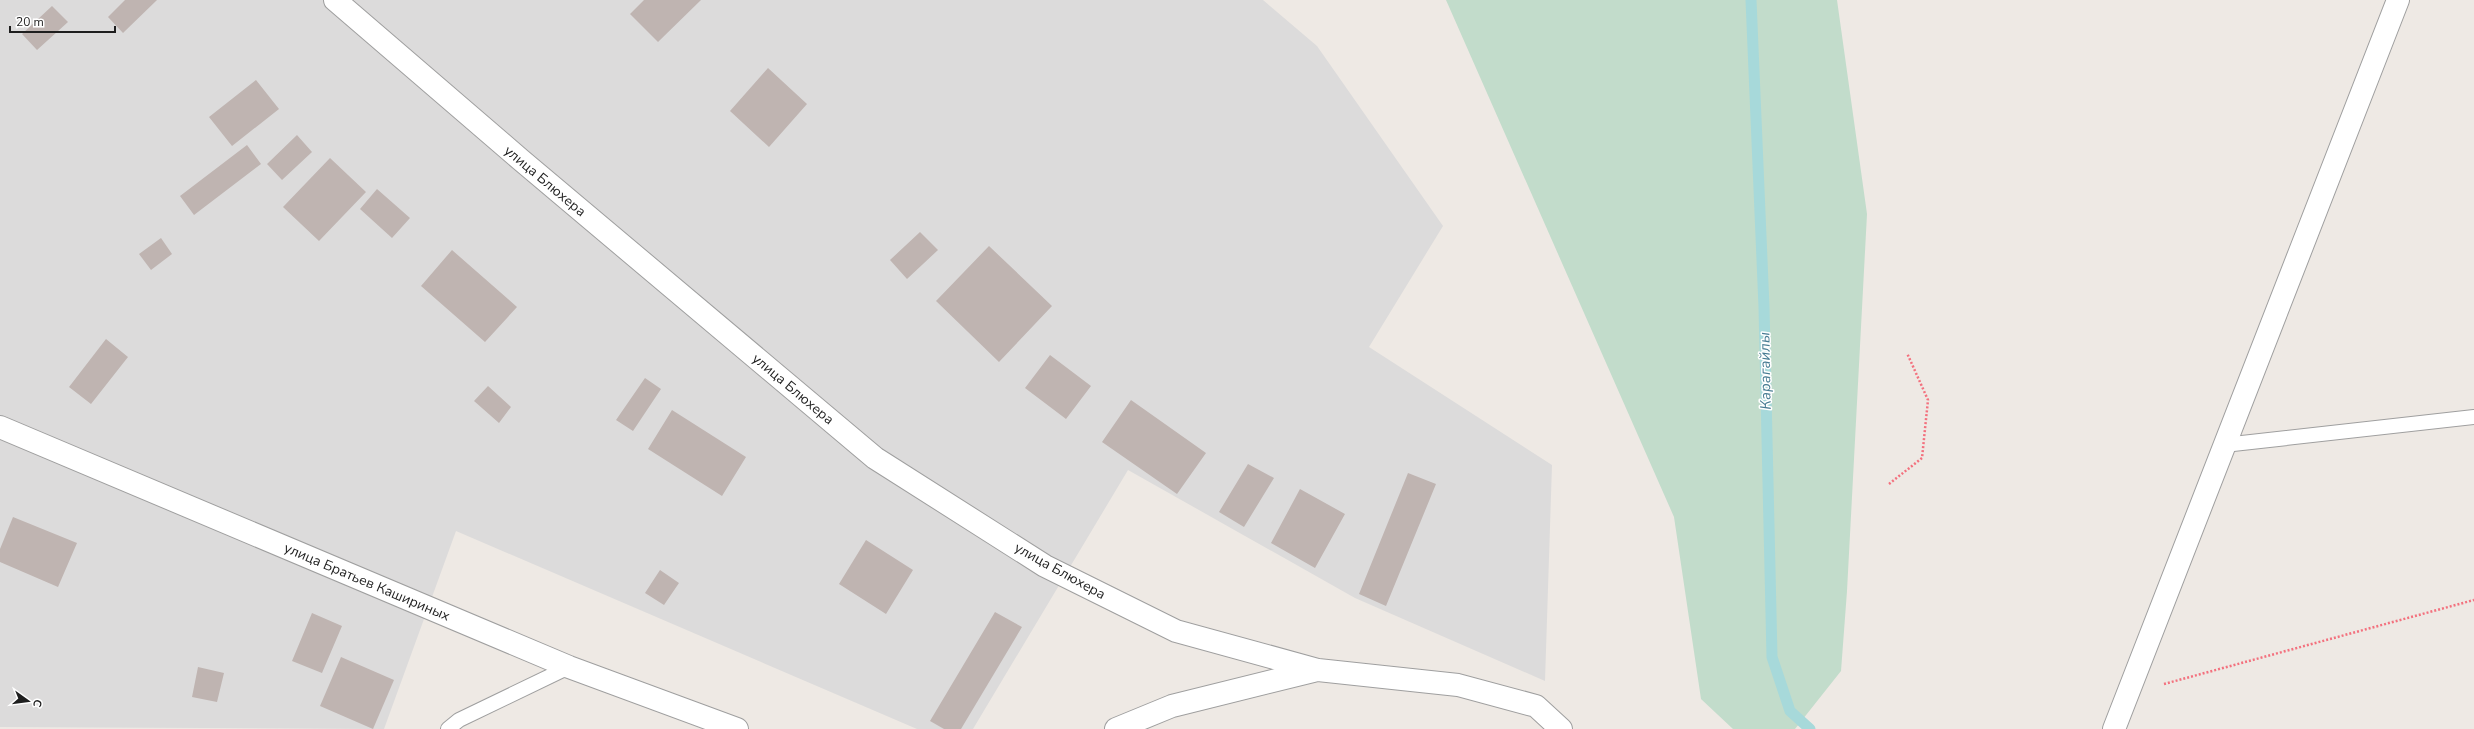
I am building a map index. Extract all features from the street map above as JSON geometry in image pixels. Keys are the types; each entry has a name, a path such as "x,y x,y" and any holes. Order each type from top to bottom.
{"street":[{"name":"улица Блюхера","path":"335,0 521,160 876,458 1045,566 1176,631 1318,670"},
{"path":"2114,729 2398,0"},
{"name":"улица Братьев Кашириных","path":"0,427 569,667 737,729"},
{"path":"1116,729 1172,706 1318,670 1458,685 1536,706 1561,729"}],"lane":[{"path":"2224,445 2474,417"},
{"path":"448,729 459,720 569,667"}],"path":[{"path":"1889,484 1922,458 1928,400 1907,354"},
{"path":"2128,694 2474,600"}],"shaded area":[{"path":"0,0 1263,0 1317,46 1443,226 1369,347 1552,465 1545,681 1355,598 1128,470 973,729 917,729 456,531 384,729 0,727"}],"green space":[{"path":"1446,0 1837,0 1867,214 1847,591 1841,671 1795,729 1733,729 1701,699 1674,517"}],"building":[{"path":"125,0 157,0 123,33 108,17"},
{"path":"644,0 701,0 658,42 630,14"},
{"path":"52,6 68,22 37,50 22,34"},
{"path":"768,68 807,104 769,147 730,111"},
{"path":"256,80 279,109 232,146 209,117"},
{"path":"297,135 312,152 282,180 267,164"},
{"path":"247,145 261,164 194,215 180,196"},
{"path":"330,158 366,192 319,241 283,207"},
{"path":"377,189 410,218 392,238 360,209"},
{"path":"920,232 938,250 907,279 890,260"},
{"path":"161,238 172,254 151,270 139,254"},
{"path":"989,246 1052,306 999,362 936,301"},
{"path":"452,250 517,307 485,342 421,286"},
{"path":"106,339 128,357 91,404 69,387"},
{"path":"1050,355 1091,386 1066,419 1025,388"},
{"path":"645,378 661,389 633,431 616,420"},
{"path":"488,386 511,407 499,423 474,401"},
{"path":"1131,400 1206,453 1177,494 1102,442"},
{"path":"672,410 746,457 722,496 648,449"},
{"path":"1248,464 1274,478 1244,527 1219,512"},
{"path":"1408,473 1436,484 1386,606 1359,594"},
{"path":"1300,489 1345,514 1315,568 1271,543"},
{"path":"13,517 77,543 58,587 0,562 0,549"},
{"path":"866,540 913,570 886,614 839,584"},
{"path":"660,570 679,583 664,605 645,593"},
{"path":"995,612 1022,627 961,729 944,729 930,721"},
{"path":"312,613 342,626 322,673 292,661"},
{"path":"341,657 394,680 373,729 320,706"},
{"path":"198,667 224,673 217,702 192,697"}],"waterway":[{"name":"Карагайлы","path":"1751,0 1764,307 1772,657 1790,711 1810,729"}]}
